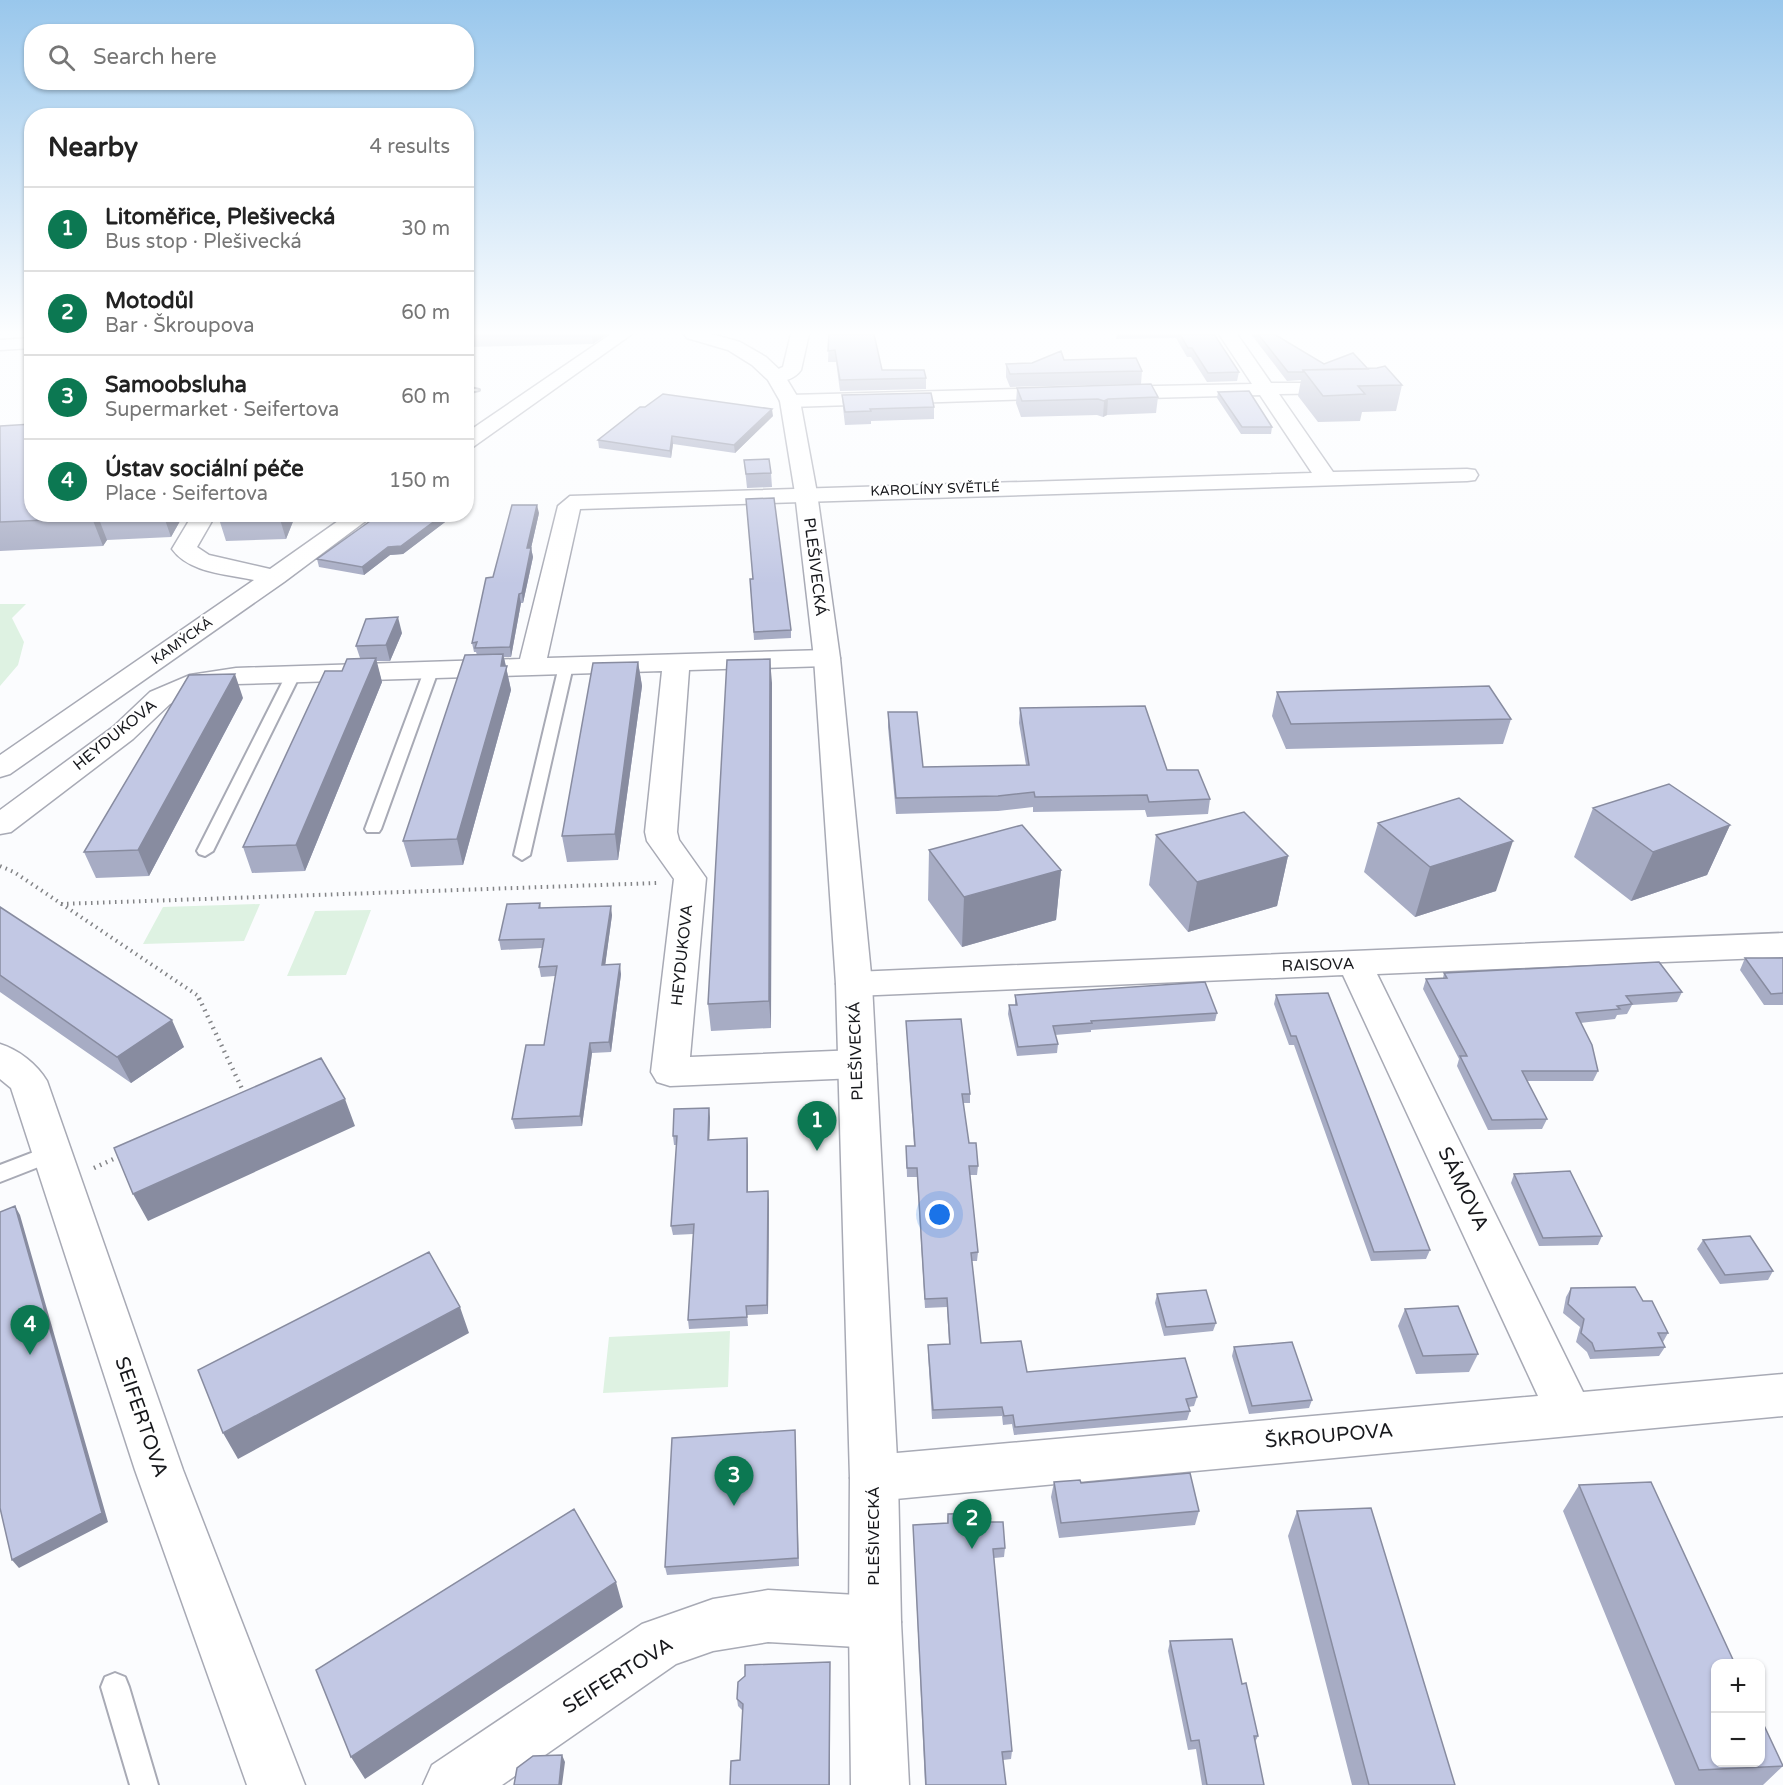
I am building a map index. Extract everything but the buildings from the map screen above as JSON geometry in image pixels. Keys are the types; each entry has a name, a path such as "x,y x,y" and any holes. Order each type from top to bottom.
{"street":[{"path":"474,437 503,417"},
{"name":"PLEŠIVECKÁ","path":"793,417 806,493 827,658 854,984 874,1478 874,1622 880,1785"},
{"path":"1284,417 1327,479"},
{"name":"KAROLÍNY SVĚTLÉ","path":"532,667 569,506 578,501 1467,475"},
{"path":"200,522 184,549 201,561 275,577"},
{"name":"KAMÝCKÁ","path":"0,768 353,522"},
{"name":"HEYDUKOVA","path":"0,825 123,732 160,698 200,681 293,675 827,658"},
{"name":"HEYDUKOVA","path":"676,662 661,832 663,841 690,879 670,1072 857,1064"},
{"name":"RAISOVA","path":"854,984 1783,945"},
{"name":"SÁMOVA","path":"1355,964 1570,1414"},
{"name":"SEIFERTOVA","path":"0,1058 28,1081 159,1470 276,1785"},
{"name":"ŠKROUPOVA","path":"874,1478 1783,1395"},
{"name":"SEIFERTOVA","path":"452,1785 661,1643 713,1625 768,1616 874,1622"}],"lane":[{"path":"522,855 566,666"},
{"path":"373,829 431,670"},
{"path":"205,851 293,675"},
{"path":"0,1174 57,1167"},
{"path":"115,1687 144,1785"}],"path":[{"path":"0,866 14,872 197,995 248,1102"},
{"path":"62,904 667,882"},
{"path":"57,1167 127,1154"}],"green space":[{"path":"0,604 26,604 12,618 24,642 18,665 0,686"},
{"path":"260,904 244,941 143,944 163,907"},
{"path":"371,910 346,975 287,976 315,911"},
{"path":"730,1331 728,1387 603,1393 609,1337"}],"place":[{"name":"Litoměřice, Plešivecká","path":"817,1151"},
{"name":"Ústav sociální péče","path":"30,1355"},
{"name":"Samoobsluha","path":"734,1506"},
{"name":"Motodůl","path":"972,1549"}]}
